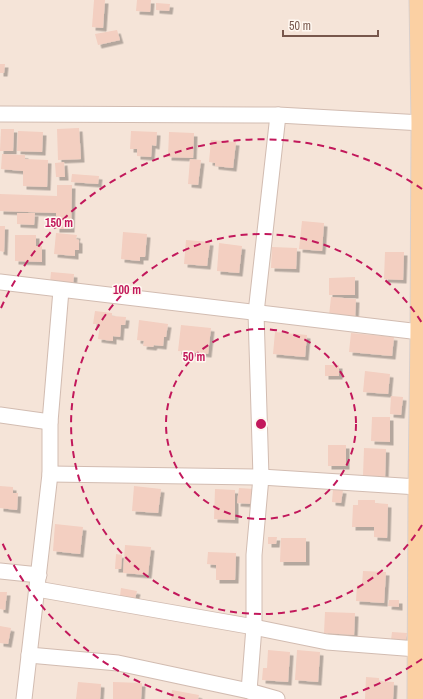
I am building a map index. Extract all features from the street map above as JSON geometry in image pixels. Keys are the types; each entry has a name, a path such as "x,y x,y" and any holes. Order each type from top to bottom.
{"main road":[{"path":"419,0 423,166"},
{"path":"417,699 422,123"}],"street":[{"path":"0,114 278,115 422,123"},
{"path":"249,691 254,627 254,555 261,477 256,313 278,115"},
{"path":"0,282 420,332"},
{"path":"24,699 50,474 50,422 61,290"},
{"path":"0,415 50,422"},
{"path":"50,474 261,477 418,487"},
{"path":"0,570 38,582 327,642 417,649"},
{"path":"29,655 118,663 249,691 277,699"}],"shaded area":[{"path":"0,0 423,0 423,699 0,699"}],"building":[{"path":"94,0 105,0 103,28 92,27"},
{"path":"137,0 151,0 150,12 136,11"},
{"path":"156,3 170,4 169,11 156,10"},
{"path":"117,30 120,40 98,45 95,34"},
{"path":"0,64 5,64 4,73 0,73"},
{"path":"79,128 81,159 58,160 57,129"},
{"path":"1,129 14,129 13,151 0,151"},
{"path":"18,131 43,132 42,152 17,151"},
{"path":"131,131 157,132 156,146 152,145 151,157 137,156 137,149 130,149"},
{"path":"169,132 194,133 193,158 168,157"},
{"path":"211,140 236,142 233,168 215,166 215,163 209,162"},
{"path":"2,154 25,155 25,159 48,160 47,187 23,186 23,171 1,169"},
{"path":"190,159 201,160 198,185 188,184"},
{"path":"64,162 65,177 56,177 55,163"},
{"path":"72,174 99,176 98,184 71,182"},
{"path":"57,185 72,185 71,229 56,229 56,213 0,211 0,194 57,196"},
{"path":"17,213 35,213 34,225 17,224"},
{"path":"302,221 324,223 322,251 299,249"},
{"path":"0,226 5,226 4,252 0,251"},
{"path":"123,232 147,234 145,257 140,257 140,261 121,259"},
{"path":"56,233 77,235 76,239 79,240 79,250 75,250 75,256 54,254"},
{"path":"15,235 36,235 36,246 42,246 42,262 15,261"},
{"path":"186,240 210,242 207,266 184,264"},
{"path":"219,243 242,246 239,273 217,271"},
{"path":"272,247 297,248 296,269 271,268"},
{"path":"385,252 404,252 403,280 384,279"},
{"path":"51,272 74,274 73,285 50,283"},
{"path":"355,277 355,295 329,295 329,278"},
{"path":"331,297 356,299 355,318 329,316"},
{"path":"95,311 112,313 112,316 126,317 125,325 121,325 120,337 113,336 113,341 98,339 100,324 93,324"},
{"path":"139,320 168,324 163,346 143,346 144,341 137,340"},
{"path":"181,325 211,328 208,354 178,351"},
{"path":"275,332 307,335 305,357 273,354"},
{"path":"351,333 394,337 392,356 349,352"},
{"path":"325,365 339,365 339,376 325,376"},
{"path":"365,371 390,374 388,394 363,392"},
{"path":"391,396 403,397 401,415 390,414"},
{"path":"372,417 390,417 390,442 371,441"},
{"path":"328,445 346,445 346,466 328,466"},
{"path":"364,448 386,449 385,477 363,476"},
{"path":"0,486 13,487 13,493 18,493 17,510 0,508"},
{"path":"134,486 161,489 158,513 132,511"},
{"path":"239,488 254,489 253,504 237,503"},
{"path":"215,489 235,490 235,520 214,519"},
{"path":"333,489 343,490 341,503 332,502"},
{"path":"358,500 375,500 375,503 388,504 387,538 374,537 374,527 352,527 353,505 358,505"},
{"path":"55,524 83,527 80,554 53,551"},
{"path":"268,537 277,537 276,544 268,544"},
{"path":"281,538 306,538 306,562 280,562"},
{"path":"125,545 151,547 148,575 123,573"},
{"path":"208,552 236,553 235,580 216,580 216,565 207,564"},
{"path":"116,554 122,555 121,569 115,569"},
{"path":"363,571 386,572 384,603 356,601 357,585 362,585"},
{"path":"121,588 137,591 135,599 120,596"},
{"path":"0,592 7,592 5,610 0,609"},
{"path":"389,600 399,600 399,607 388,606"},
{"path":"325,612 355,613 354,635 324,633"},
{"path":"0,626 11,628 8,644 0,643"},
{"path":"392,632 407,633 406,641 391,640"},
{"path":"268,650 290,652 288,682 262,680 263,668 267,668"},
{"path":"297,650 320,652 318,682 295,680"},
{"path":"366,677 379,678 379,681 394,682 393,699 365,699"},
{"path":"78,682 101,684 100,699 76,699"},
{"path":"113,682 142,683 141,699 113,699"},
{"path":"172,690 199,695 198,699 171,699"}]}
